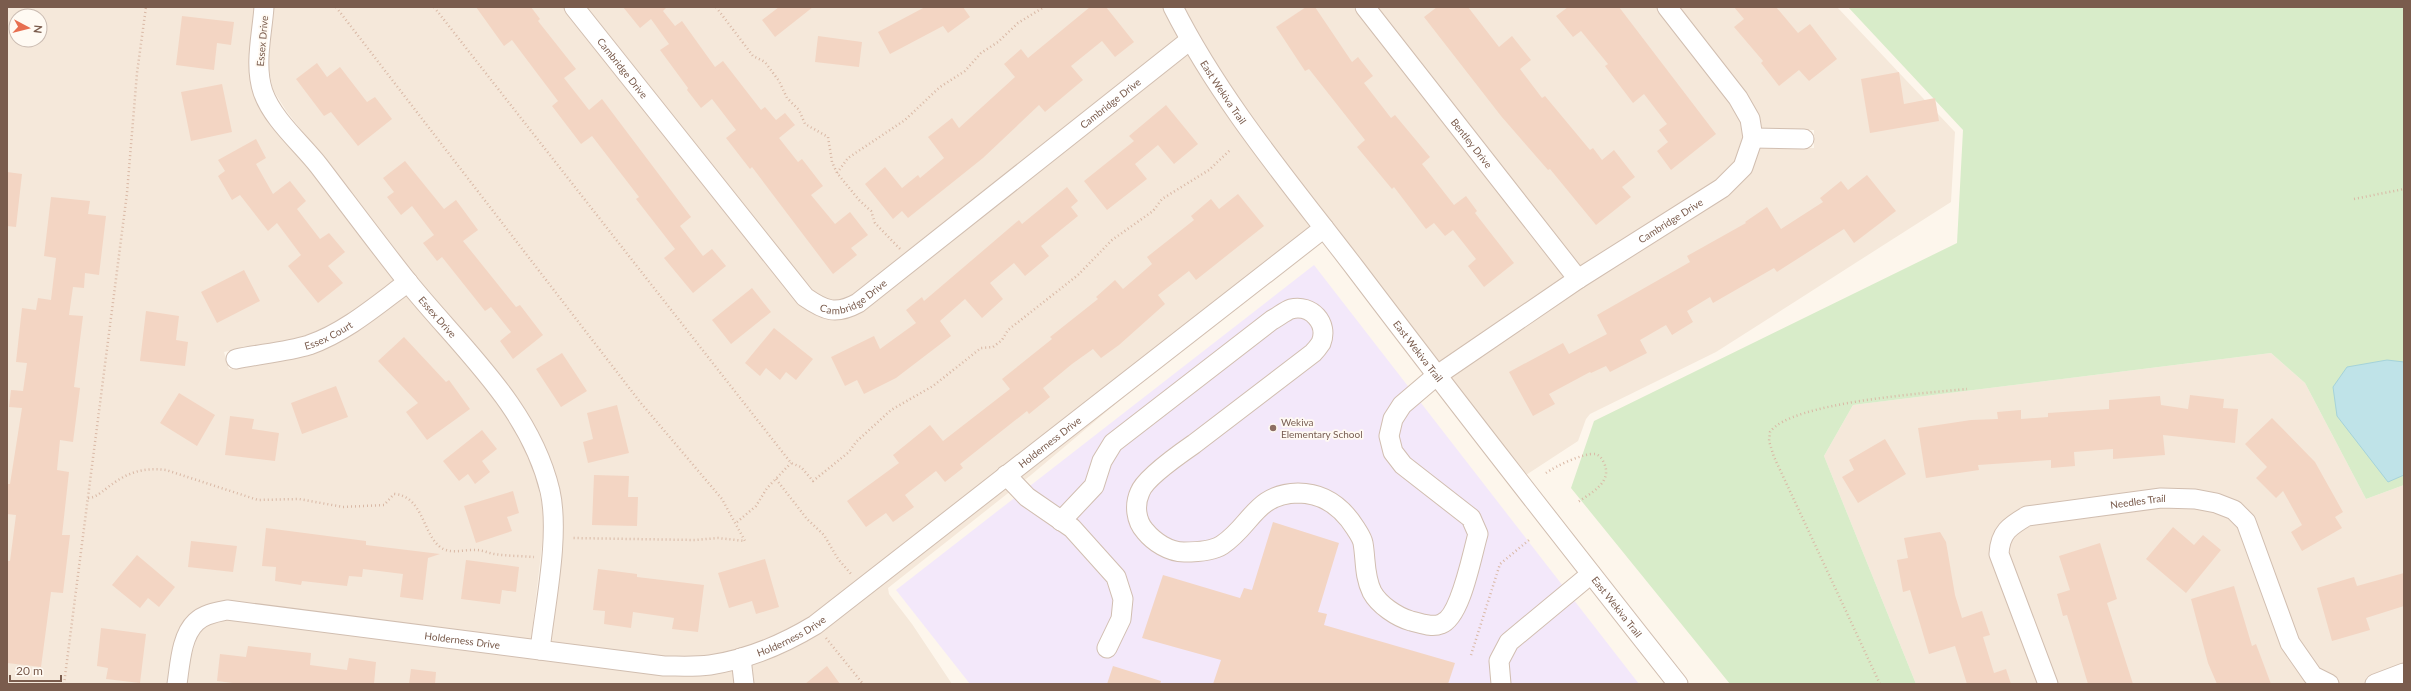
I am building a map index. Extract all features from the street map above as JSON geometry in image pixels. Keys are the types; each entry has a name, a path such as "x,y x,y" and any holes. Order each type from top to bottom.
{"street":[{"name":"Essex Drive","path":"264,7 258,66 263,92 278,117 309,154 408,282 489,376 531,437 545,471 551,493 554,513 553,538 540,650"},
{"name":"Cambridge Drive","path":"574,7 805,297 817,306 831,311 846,310 858,303 1190,40"},
{"name":"East Wekiva Trail","path":"1173,7 1190,40 1249,131 1436,376 1678,684"},
{"name":"Bentley Drive","path":"1365,7 1578,279"},
{"name":"Cambridge Drive","path":"1061,521 1094,486 1102,461 1113,443 1272,320 1290,310 1302,308 1314,312 1322,325 1321,342 1313,353 1166,465 1140,490 1136,507 1141,526 1150,538 1164,547 1182,553 1199,551 1220,546 1235,533 1257,507 1275,496 1299,493 1330,500 1348,515 1363,541 1364,568 1372,592 1384,607 1406,619 1433,626 1443,624 1453,613 1460,597 1478,534 1470,518 1403,465 1393,452 1389,436 1393,419 1402,405 1436,376 1578,279 1722,188 1743,167 1753,138 1750,119 1738,98 1667,7"},
{"path":"1753,138 1804,139"},
{"name":"Holderness Drive","path":"177,684 181,658 188,635 196,622 210,614 227,610 664,666 709,665 741,658 784,644 815,625 1324,228"},
{"name":"Essex Court","path":"236,359 308,345 353,322 408,282"},
{"path":"1006,475 1027,497 1072,528 1116,577 1124,599 1121,619 1107,648"},
{"name":"Needles Trail","path":"2048,684 1999,554 2000,541 2014,524 2027,516 2161,498 2194,499 2216,503 2234,510 2246,522 2290,643 2313,676 2328,684"},
{"path":"1501,684 1499,660 1509,642 1591,574"},
{"path":"741,658 744,684"},
{"path":"2375,684 2404,674"}],"path":[{"path":"64,684 127,193 137,73 146,7"},
{"path":"336,7 640,402 722,499 737,522 745,540 718,538 695,540 553,538"},
{"path":"434,7 791,463 801,467 813,481 849,452 856,442 891,410 933,386 981,348 993,347 1002,340 1008,330 1078,275 1112,240 1153,211 1162,199 1209,170 1230,150"},
{"path":"716,7 753,56 765,62 780,81 786,98 799,110 805,124 828,137 832,162 837,173 859,200 871,211 876,223 912,260"},
{"path":"837,173 848,158 905,120 940,87 964,70 981,53 998,42 1018,23 1044,7"},
{"path":"2354,199 2404,189"},
{"path":"1880,684 1778,464 1769,442 1770,432 1782,420 1865,399 1967,389"},
{"path":"1546,473 1564,463 1595,454 1600,457 1607,471 1606,478 1592,492 1578,502"},
{"path":"737,522 756,506 776,479 791,463"},
{"path":"88,498 98,496 123,476 150,468 166,470 258,500 300,499 342,507 384,506 394,494 402,495 420,511 434,540 442,548 456,552 475,550 494,554 550,560"},
{"path":"776,479 807,519 824,534 838,559 862,588"},
{"path":"1472,655 1500,564 1529,540"},
{"path":"815,625 863,684"}],"shaded area":[{"path":"7,7 254,7 249,65 254,94 271,122 301,158 395,280 347,315 305,337 224,352 229,369 313,353 406,295 481,381 522,441 535,473 544,513 543,537 531,640 228,601 204,606 187,618 178,632 171,656 167,684 7,684"},
{"path":"274,7 563,7 797,302 812,313 827,319 847,318 864,310 1187,54 1241,135 1311,226 809,618 779,636 738,650 707,657 664,658 551,643 563,539 563,512 554,468 539,433 497,371 416,277 287,112 273,90 268,66"},
{"path":"587,7 1162,7 1178,37 852,296 842,301 832,302 812,291"},
{"path":"1184,7 1353,7 1564,277 1438,363 1338,229 1257,127 1198,35"},
{"path":"1377,7 1656,7 1729,102 1740,121 1743,136 1734,162 1715,182 1580,267"},
{"path":"1679,7 1837,7 1955,132 1951,202 1716,352 1590,414 1586,419 1578,441 1526,475 1450,378 1584,286 1728,196 1750,172 1760,147 1814,148 1814,130 1761,129 1759,115 1746,93"},
{"name":"Wekiva Elementary School","path":"1314,265 1639,684 970,684 896,590"},
{"path":"2271,353 2305,383 2366,499 2404,485 2404,684 1916,684 1824,456 1853,405"},
{"path":"1144,380 1031,475 888,588 889,594 912,624 952,684 754,684 752,664 789,651 822,632"},
{"path":"228,619 732,669 735,684 187,684 190,660 197,638 203,628 214,622"}],"green space":[{"path":"1848,7 2404,7 2404,485 2366,499 2305,383 2271,353 1853,405 1824,456 1916,684 1730,684 1571,488 1594,421 1957,243 1963,130"}],"water":[{"path":"2387,360 2404,362 2404,475 2388,482 2337,416 2333,387 2347,367"}],"building":[{"path":"476,7 531,7 540,19 538,21 576,69 564,78 589,110 602,99 691,217 680,226 703,256 712,249 726,266 693,293 664,258 675,249 636,199 639,197 592,136 581,144 552,106 558,101 512,40 504,46"},
{"path":"623,7 667,7 663,11 675,26 682,21 715,67 723,61 761,110 765,107 776,120 785,113 795,125 779,138 798,162 802,159 823,186 811,195 835,224 850,212 868,235 851,248 857,255 833,274 752,167 750,169 726,138 736,130 712,99 701,108 687,90 688,88 660,50 669,44 651,19 640,28"},
{"path":"779,7 813,7 775,37 762,20"},
{"path":"925,7 963,7 970,17 948,33 943,26 890,54 878,32"},
{"path":"1090,7 1106,7 1134,42 1115,57 1102,41 1071,66 1083,80 1045,112 1039,105 983,158 908,218 902,211 893,219 865,184 885,167 902,188 918,175 920,178 944,158 928,137 952,118 959,128 1015,77 1004,64 1021,49 1028,58"},
{"path":"1306,7 1315,7 1352,62 1358,57 1373,76 1364,83 1391,118 1395,115 1430,157 1422,164 1454,205 1466,196 1477,211 1475,213 1514,263 1484,287 1468,266 1476,259 1453,230 1445,236 1434,223 1426,229 1394,187 1392,189 1357,147 1365,140 1309,69 1305,71 1276,27"},
{"path":"1437,7 1468,7 1499,47 1512,36 1531,60 1520,69 1542,98 1545,96 1590,150 1593,148 1602,160 1614,150 1635,177 1622,187 1631,197 1596,225 1550,169 1548,170 1501,116 1424,17"},
{"path":"1568,7 1619,7 1716,134 1671,170 1657,151 1668,142 1659,130 1667,124 1644,94 1633,103 1605,66 1608,64 1581,31 1573,37 1556,16"},
{"path":"1734,7 1776,7 1798,33 1810,24 1837,59 1809,81 1799,70 1779,86 1761,63 1763,61 1734,27 1744,19"},
{"path":"182,16 234,22 231,45 217,43 214,70 176,65"},
{"path":"818,36 862,42 859,67 815,62"},
{"path":"317,63 327,77 340,67 367,102 375,97 392,119 358,146 331,112 324,116 296,79"},
{"path":"1899,72 1904,104 1935,98 1939,121 1870,133 1861,79"},
{"path":"222,84 232,132 191,141 181,92"},
{"path":"1166,105 1198,144 1174,164 1158,145 1135,164 1147,179 1107,210 1084,181 1134,141 1129,136"},
{"path":"256,139 266,158 256,164 273,194 290,181 306,201 297,209 320,239 329,233 345,252 328,266 343,283 318,303 288,266 301,255 277,223 268,231 240,195 232,200 218,176 225,171 218,160"},
{"path":"405,161 444,209 456,200 478,230 463,241 516,307 520,305 543,335 513,359 500,341 511,332 491,307 485,311 442,257 437,261 423,243 434,235 412,206 401,215 387,197 394,192 383,178"},
{"path":"7,172 22,174 16,227 7,226"},
{"path":"1867,175 1896,211 1854,243 1844,229 1777,272 1774,268 1713,303 1710,297 1687,311 1693,322 1672,335 1666,325 1640,340 1647,353 1610,372 1606,366 1591,373 1590,372 1549,394 1555,404 1533,416 1509,372 1563,343 1569,354 1607,334 1597,315 1690,262 1687,256 1746,223 1745,222 1767,207 1781,229 1823,202 1820,198 1841,181 1848,190"},
{"path":"1067,187 1078,201 1071,207 1078,216 1041,246 1049,256 1025,276 1014,263 990,283 1003,299 982,318 965,299 940,321 951,336 896,378 864,394 857,380 845,386 831,357 874,336 880,349 916,323 906,310 922,297 924,301 1019,220 1022,224"},
{"path":"1238,194 1264,226 1196,280 1189,271 1158,295 1165,304 1119,345 1101,358 1093,349 1072,364 1043,388 1050,397 1029,414 1027,411 960,464 963,468 945,482 936,471 905,495 914,507 893,522 886,513 866,527 847,501 899,463 893,455 930,425 943,441 1010,389 1002,379 1052,339 1050,337 1098,299 1096,297 1115,280 1123,289 1152,264 1147,257 1194,220 1191,216 1211,199 1219,209"},
{"path":"51,197 90,201 88,214 106,216 99,275 85,273 84,288 73,287 69,315 83,316 74,387 80,388 73,442 60,440 57,470 69,472 62,535 70,535 63,593 51,592 41,667 7,663 7,561 10,561 16,515 7,514 7,484 10,484 22,408 9,407 11,390 23,391 27,363 16,362 22,308 36,310 38,298 51,300 56,258 44,256"},
{"path":"244,270 260,301 217,323 201,292"},
{"path":"752,288 771,312 731,344 712,320"},
{"path":"146,311 179,316 176,340 188,342 185,366 140,361"},
{"path":"774,328 813,359 796,380 786,372 780,380 766,368 760,376 745,363"},
{"path":"404,337 446,382 449,380 470,409 427,440 406,412 418,403 378,361"},
{"path":"562,353 587,391 561,407 536,369"},
{"path":"336,386 348,417 302,434 291,403"},
{"path":"179,393 215,415 197,446 160,423"},
{"path":"2190,395 2224,399 2223,408 2238,409 2235,443 2163,435 2165,455 2113,459 2113,449 2074,452 2075,466 2051,468 2051,460 1978,465 1979,470 1926,478 1918,428 1971,420 1998,419 1997,412 2021,410 2021,419 2048,417 2048,413 2109,409 2109,400 2160,396 2161,405 2188,409"},
{"path":"617,405 629,453 588,463 583,442 593,439 587,413"},
{"path":"230,416 254,419 252,429 279,433 275,461 225,455"},
{"path":"2272,418 2315,462 2343,512 2335,517 2342,528 2302,551 2291,532 2302,525 2283,491 2276,498 2256,478 2267,467 2245,444"},
{"path":"482,430 497,449 482,461 490,472 475,484 468,474 459,481 443,461"},
{"path":"1885,439 1906,474 1858,503 1842,477 1854,470 1849,460"},
{"path":"594,475 629,476 628,497 638,497 637,526 592,525"},
{"path":"513,491 519,513 507,517 512,531 476,543 464,506"},
{"path":"1273,522 1339,543 1318,612 1327,614 1324,625 1455,663 1448,684 1213,684 1221,660 1142,638 1163,575 1240,598 1244,588 1252,590"},
{"path":"2173,527 2194,545 2203,535 2221,550 2186,593 2146,559"},
{"path":"266,528 366,541 366,545 440,554 428,558 423,600 400,597 403,574 363,569 362,577 349,576 347,586 302,581 301,585 275,581 276,567 262,566"},
{"path":"1940,532 1946,542 1955,595 1962,618 1982,611 1990,635 1983,637 1994,673 2006,669 2011,684 1967,684 1955,646 1929,654 1910,590 1903,592 1897,560 1908,558 1904,538"},
{"path":"191,541 237,546 233,572 188,567"},
{"path":"2100,543 2117,599 2107,603 2133,684 2088,684 2067,615 2063,616 2057,594 2070,590 2059,556"},
{"path":"137,555 175,587 159,607 148,598 140,608 112,585"},
{"path":"765,559 779,607 756,614 752,601 729,608 718,573"},
{"path":"466,560 519,567 516,592 502,590 500,604 461,599"},
{"path":"598,569 637,574 637,577 704,585 698,632 672,629 674,618 633,612 631,628 604,624 605,611 593,610"},
{"path":"2404,573 2404,606 2366,618 2370,630 2332,641 2317,588 2354,577 2357,586"},
{"path":"2234,586 2252,646 2256,644 2271,684 2217,684 2208,663 2191,599"},
{"path":"101,628 146,634 140,683 106,679 108,668 97,666"},
{"path":"248,646 311,653 310,665 347,670 349,658 376,662 374,684 241,684 217,681 220,654 246,657"},
{"path":"827,666 840,684 805,684"},
{"path":"1113,666 1161,681 1160,684 1107,684"},
{"path":"411,669 436,672 435,684 409,684"}],"place":[{"name":"Wekiva Elementary School","path":"1273,428"}]}
